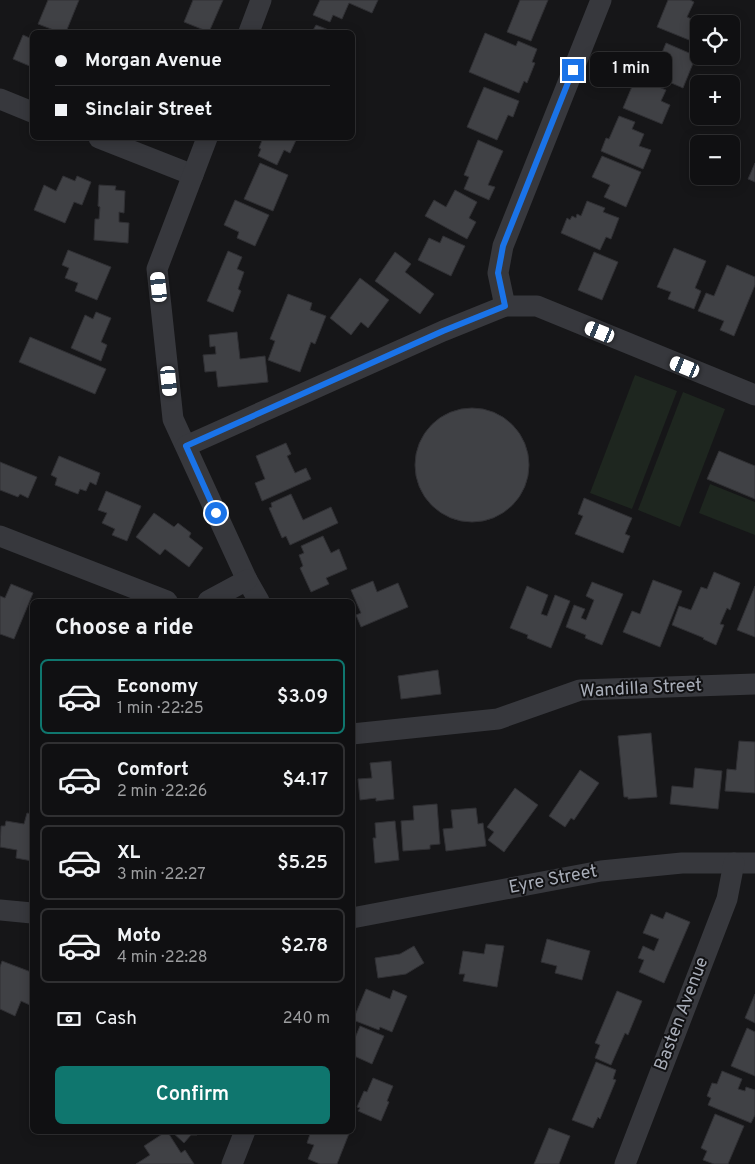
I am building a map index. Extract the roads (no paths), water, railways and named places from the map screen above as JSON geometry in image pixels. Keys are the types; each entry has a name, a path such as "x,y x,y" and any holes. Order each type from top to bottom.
{"street":[{"path":"250,30 261,0"},
{"path":"505,306 498,273 503,246 601,0"},
{"path":"0,99 30,111"},
{"path":"104,140 193,174"},
{"path":"207,140 157,268 174,419 247,580 258,599"},
{"path":"186,446 443,331 505,306 537,306 755,395"},
{"path":"0,536 162,599"},
{"path":"212,599 247,580"},
{"name":"Wandilla Street","path":"355,734 498,719 580,690 755,684"},
{"name":"Eyre Street","path":"355,917 601,871 682,863 745,863"},
{"name":"Basten Avenue","path":"625,1164 727,899 745,863"},
{"path":"0,910 30,913"},
{"path":"232,1164 244,1134"}]}
